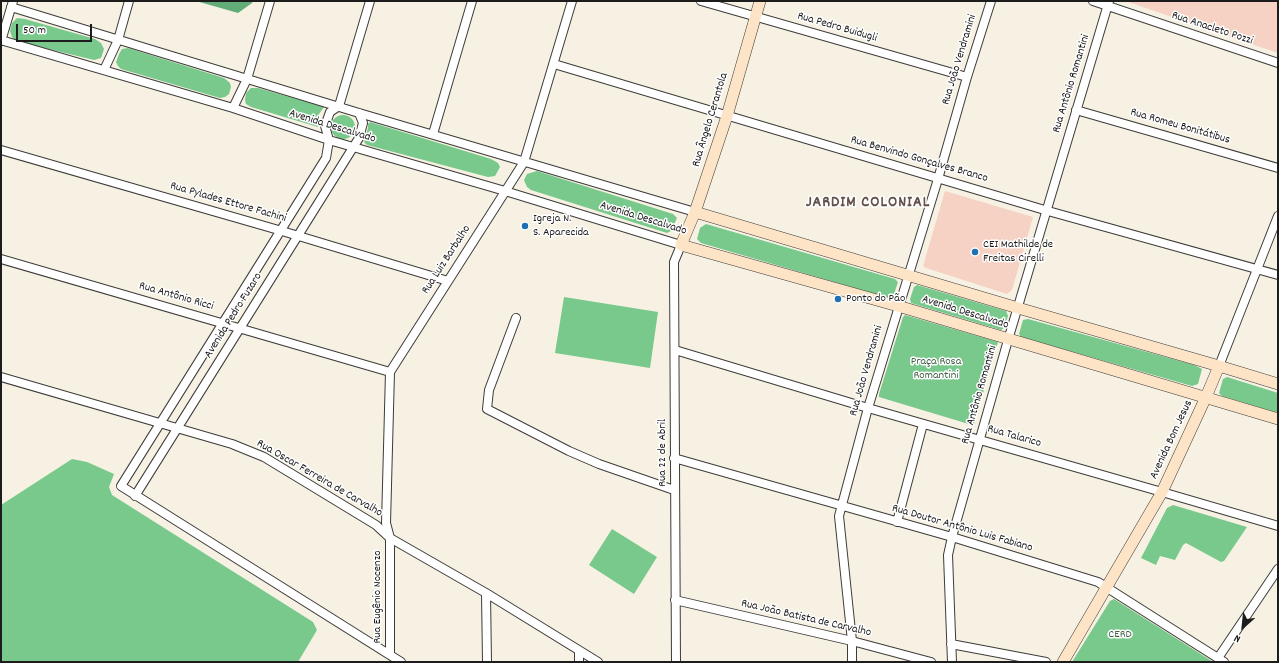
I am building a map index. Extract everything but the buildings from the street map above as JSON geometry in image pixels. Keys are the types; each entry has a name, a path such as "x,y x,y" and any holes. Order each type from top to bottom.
{"street":[{"path":"104,70 118,40 129,1"},
{"path":"233,108 247,79 270,1"},
{"path":"329,140 325,126 330,112 339,106 370,1"},
{"path":"433,134 472,1"},
{"name":"Rua Luiz Barbalho","path":"390,372 524,162 572,1"},
{"name":"Rua Pedro Buidugli","path":"701,1 967,77"},
{"name":"Rua Ângelo Cerantola","path":"681,245 695,212 726,116 760,1"},
{"name":"Rua João Vendramini","path":"852,662 852,641 839,516 868,408 898,306 938,179 967,77 991,1"},
{"name":"Rua Anacleto Pozzi","path":"1092,1 1109,4 1278,63"},
{"path":"1,41 12,4"},
{"name":"Avenida Descalvado","path":"12,4 118,40 359,113 1278,384"},
{"name":"Rua Antônio Romantini","path":"952,662 948,555 952,537 1008,340 1109,4"},
{"name":"Avenida Descalvado","path":"1,41 233,108 329,140 505,191 681,245 898,306 1008,340 1278,419"},
{"name":"Rua Benvindo Gonçalves Branco","path":"554,64 938,179 1278,275"},
{"name":"Rua Romeu Bonitátibus","path":"1076,110 1278,168"},
{"path":"352,147 359,138 363,123 359,113"},
{"name":"Avenida Pedro Fuzaro","path":"329,140 326,158 282,231 222,323 120,486 135,496 240,327 299,236 352,147"},
{"name":"Rua Pylades Ettore Fachini","path":"1,150 282,231 448,281"},
{"name":"Avenida Bom Jesus","path":"1063,662 1162,492 1206,397 1278,216"},
{"name":"Rua 22 de Abril","path":"676,662 674,262 681,245"},
{"name":"Rua Antônio Ricci","path":"1,259 240,327 390,372"},
{"path":"516,318 490,390 487,409 599,464 674,490"},
{"name":"Rua Talarico","path":"675,350 868,408 1278,526"},
{"path":"390,372 386,523 390,538"},
{"name":"Rua Oscar Ferreira de Carvalho","path":"1,377 232,444 264,457 376,525 390,538 598,662"},
{"path":"897,522 923,424"},
{"name":"Rua Doutor Antônio Luis Fabiano","path":"674,458 952,537 1098,582 1221,660"},
{"path":"135,496 401,662"},
{"name":"Rua Eugênio Nocenzo","path":"390,538 390,655"},
{"path":"1221,660 1278,569"},
{"path":"486,594 487,662"},
{"name":"Rua João Batista de Carvalho","path":"675,600 852,641 931,662"},
{"path":"951,644 1046,662"},
{"path":"579,651 579,662"}],"shaded area":[{"path":"1127,1 1278,1 1278,53 1128,2"},
{"name":"CEI Mathilde de Freitas Cirelli","path":"945,191 1033,217 1012,290 1007,294 923,266"}],"green space":[{"path":"196,1 253,1 238,13"},
{"path":"17,18 95,39 101,43 104,49 101,58 94,60 16,41 12,37 10,31 12,23"},
{"path":"128,48 224,78 230,83 231,87 229,94 220,98 121,69 116,62 122,49"},
{"path":"251,88 258,88 324,107 319,114 317,122 318,127 251,107 246,104 245,100 246,93"},
{"path":"343,115 348,116 354,122 354,132 348,138 343,139 338,138 332,132 331,127 332,122 338,116"},
{"path":"370,122 491,159 498,163 500,167 495,176 488,177 367,145 364,142 368,124"},
{"path":"537,171 673,214 677,218 671,231 667,233 531,190 527,187 524,180 527,174"},
{"path":"706,224 895,279 898,282 893,297 889,298 701,243 697,239 700,228"},
{"path":"917,285 1006,311 1008,316 1004,328 1001,330 911,303 910,299 914,287"},
{"path":"564,297 658,312 650,368 555,353"},
{"name":"Praça Rosa Romantini","path":"905,315 998,342 974,424 972,425 879,397 903,317"},
{"path":"1028,319 1194,365 1202,369 1198,384 1192,386 1021,337 1019,334 1023,320"},
{"path":"1227,377 1278,393 1278,413 1222,396 1219,393 1223,379"},
{"path":"72,459 87,462 114,474 109,487 112,495 313,622 317,630 298,662 1,662 1,505"},
{"path":"1173,505 1247,527 1224,561 1221,562 1186,543 1183,545 1175,560 1160,556 1156,565 1141,558 1167,508"},
{"path":"612,529 657,557 634,594 589,565"},
{"name":"CERD","path":"1114,599 1213,662 1072,662 1110,601"}],"place":[{"name":"Igreja N. S. Aparecida","path":"525,226"},
{"name":"CEI Mathilde de Freitas Cirelli","path":"975,252"},
{"name":"Ponto do Pão","path":"838,299"}],"district":[{"name":"JARDIM COLONIAL","path":"868,204"}]}
